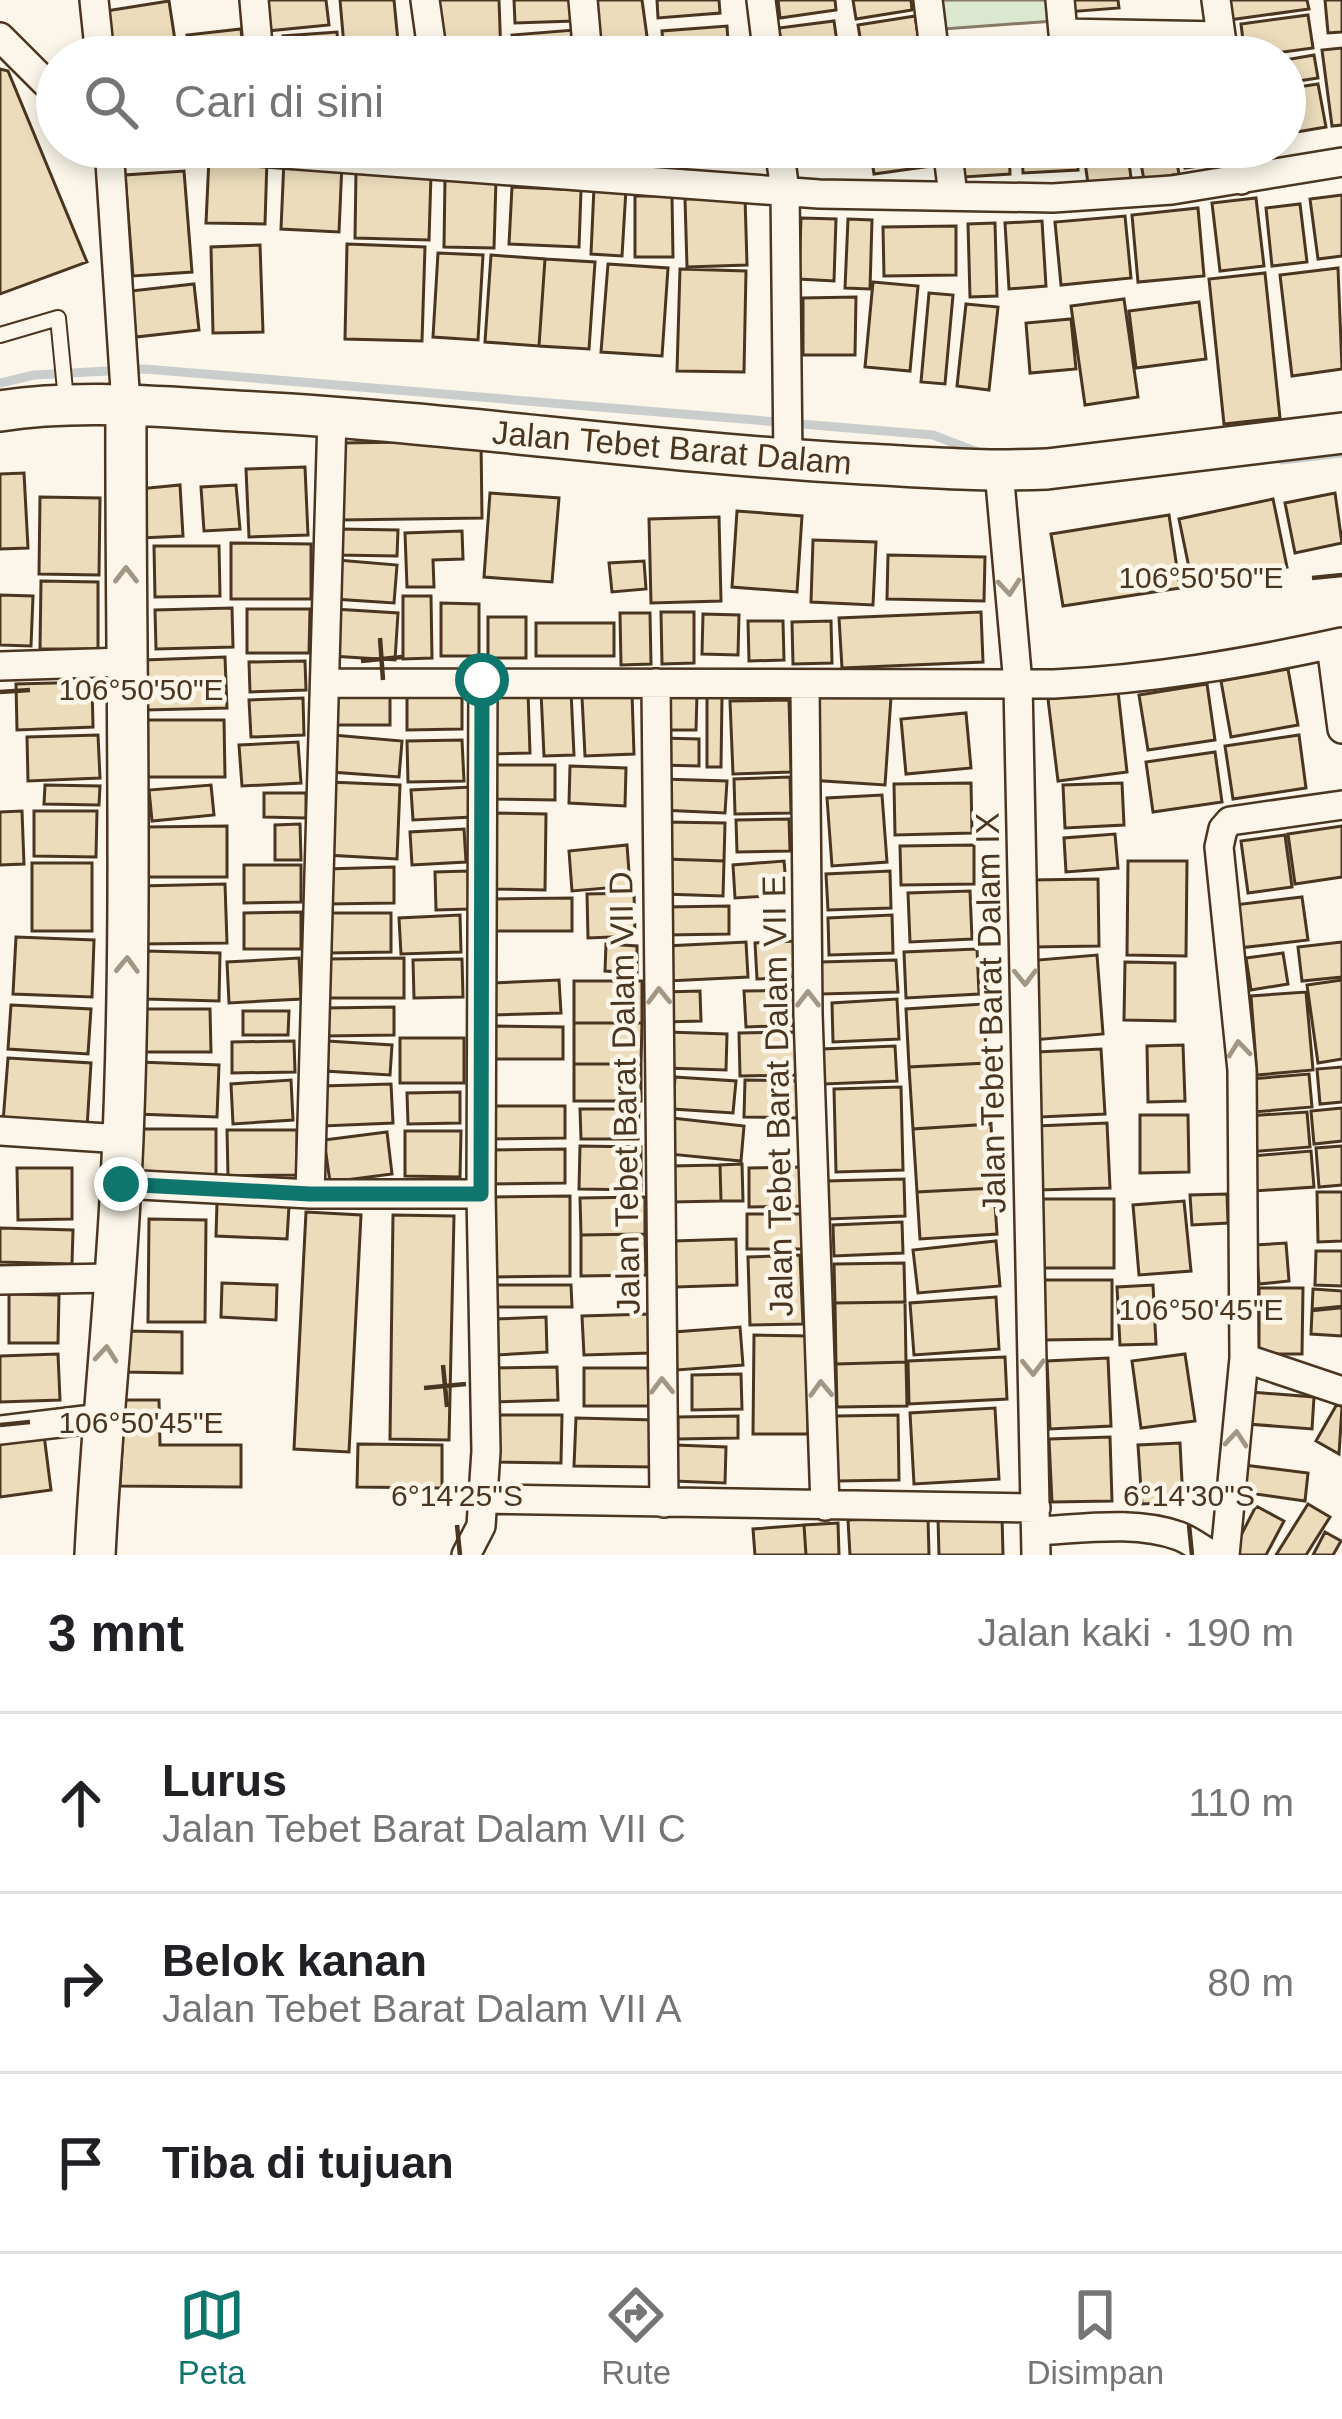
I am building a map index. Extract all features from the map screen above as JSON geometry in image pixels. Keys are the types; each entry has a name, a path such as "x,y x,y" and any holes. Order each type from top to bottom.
{"street":[{"path":"94,0 98,36"},
{"path":"254,0 257,36"},
{"path":"425,0 430,36"},
{"path":"583,0 586,36"},
{"path":"760,0 765,36"},
{"path":"928,0 932,36"},
{"path":"1060,0 1063,33 1100,36"},
{"path":"1216,0 1221,36"},
{"path":"0,37 36,73"},
{"path":"526,168 785,190 1113,196 1342,162"},
{"path":"95,1555 121,1184 129,910 126,405 110,168"},
{"path":"597,168 598,177"},
{"path":"782,168 789,446"},
{"path":"950,168 953,195"},
{"path":"1239,168 1240,180"},
{"name":"Jalan Tebet Barat Dalam","path":"0,411 126,405 332,416 789,446 1019,470 1342,433"},
{"path":"310,1194 332,416"},
{"name":"Jalan Tebet Barat Dalam IX","path":"1019,470 1018,684 1036,1531"},
{"path":"325,682 805,685 1138,680 1336,644 1342,729"},
{"path":"0,666 125,662"},
{"path":"466,1555 481,1526 485,1499 482,680"},
{"name":"Jalan Tebet Barat Dalam VII D","path":"656,683 664,1503"},
{"name":"Jalan Tebet Barat Dalam VII E","path":"805,685 808,1014 825,1506"},
{"path":"1225,1555 1244,1358 1241,1070 1219,847 1222,829 1230,820 1342,805"},
{"path":"0,1131 122,1139"},
{"path":"121,1184 310,1194 481,1194"},
{"path":"0,1280 112,1279"},
{"path":"1244,1358 1342,1391"},
{"path":"0,1430 101,1418"},
{"path":"485,1499 825,1506 1036,1531 1148,1530 1179,1536 1212,1555"}],"lane":[{"path":"0,335 58,318 67,405"}],"green space":[{"path":"940,0 1052,0 1054,21 944,29"}],"building":[{"path":"264,0 326,0 329,25 267,31"},
{"path":"340,0 394,0 397,36 343,36"},
{"path":"439,0 499,0 500,36 441,36"},
{"path":"514,0 573,0 574,21 515,23"},
{"path":"586,0 642,0 647,36 590,36"},
{"path":"657,0 719,0 720,13 658,18"},
{"path":"778,0 835,0 836,10 780,18"},
{"path":"853,0 911,0 912,10 856,19"},
{"path":"1066,0 1118,0 1119,8 1067,12"},
{"path":"1226,0 1307,0 1309,9 1229,20"},
{"path":"1325,0 1342,0 1342,32 1328,33"},
{"path":"169,1 174,36 110,36 106,11"},
{"path":"1308,15 1313,48 1306,49 1306,36 1242,36 1241,24"},
{"path":"915,16 918,36 860,36 858,25"},
{"path":"834,21 836,36 780,36 779,28"},
{"path":"727,26 728,36 662,36 662,31"},
{"path":"241,29 242,36 187,36"},
{"path":"574,30 574,36 512,36"},
{"path":"337,32 337,36 283,36"},
{"path":"1342,48 1342,125 1332,126 1322,50"},
{"path":"1314,55 1318,78 1306,80 1306,56"},
{"path":"0,69 8,71 36,139 36,168 48,168 87,262 0,294"},
{"path":"1318,84 1326,127 1306,130 1306,86"},
{"path":"209,168 267,168 265,224 206,223"},
{"path":"284,168 342,168 339,232 281,229"},
{"path":"873,168 917,168 874,174"},
{"path":"963,168 1010,168 1010,174 964,177"},
{"path":"1023,168 1078,168 1078,170 1023,173"},
{"path":"1086,168 1130,168 1131,178 1088,184"},
{"path":"1142,168 1178,168 1179,174 1144,180"},
{"path":"184,171 192,272 133,276 125,175"},
{"path":"356,171 431,174 429,240 355,238"},
{"path":"445,178 496,180 494,248 444,247"},
{"path":"512,187 581,190 579,247 509,244"},
{"path":"594,187 626,189 622,256 591,254"},
{"path":"1342,195 1342,256 1318,259 1310,199"},
{"path":"635,196 672,196 673,257 635,257"},
{"path":"745,197 747,265 687,267 685,199"},
{"path":"1256,198 1264,266 1220,271 1212,203"},
{"path":"1300,204 1307,262 1272,266 1266,208"},
{"path":"1198,208 1204,276 1138,282 1132,215"},
{"path":"1125,216 1131,278 1061,285 1055,222"},
{"path":"801,218 836,219 834,281 799,279"},
{"path":"848,219 872,220 870,289 845,288"},
{"path":"1042,221 1046,286 1009,289 1005,223"},
{"path":"995,223 997,296 970,297 968,224"},
{"path":"956,226 956,275 884,276 883,227"},
{"path":"347,244 425,247 422,341 345,339"},
{"path":"260,245 263,332 213,333 211,247"},
{"path":"438,253 483,255 478,340 433,337"},
{"path":"491,255 545,259 539,346 485,342"},
{"path":"545,259 595,262 589,349 539,346"},
{"path":"608,264 668,268 662,356 601,352"},
{"path":"1338,268 1342,369 1292,376 1280,275"},
{"path":"680,269 746,271 744,372 677,371"},
{"path":"1265,273 1280,418 1224,424 1209,279"},
{"path":"873,282 918,286 910,371 865,367"},
{"path":"194,284 199,330 136,337 131,291"},
{"path":"929,293 953,295 945,384 921,382"},
{"path":"856,297 855,355 803,355 803,298"},
{"path":"1124,299 1138,397 1085,405 1071,306"},
{"path":"1199,302 1206,359 1136,368 1129,311"},
{"path":"966,304 998,307 989,390 957,386"},
{"path":"1071,319 1076,369 1030,373 1026,323"},
{"path":"481,441 482,518 341,520 340,443"},
{"path":"305,467 308,535 249,537 246,469"},
{"path":"24,473 28,548 0,549 0,474"},
{"path":"180,485 183,536 141,538 138,489"},
{"path":"236,485 240,529 204,531 201,487"},
{"path":"490,493 559,498 552,582 484,577"},
{"path":"1335,493 1342,543 1295,553 1285,503"},
{"path":"40,497 100,498 99,575 39,574"},
{"path":"1273,499 1287,567 1193,587 1179,519"},
{"path":"737,511 802,516 797,592 732,587"},
{"path":"1169,515 1180,588 1063,606 1051,534"},
{"path":"719,517 721,601 651,603 649,519"},
{"path":"338,529 398,530 397,556 337,555"},
{"path":"462,531 463,559 433,560 434,587 407,587 405,533"},
{"path":"813,540 876,542 873,605 811,602"},
{"path":"231,543 311,544 311,599 231,599"},
{"path":"154,546 219,546 220,596 155,597"},
{"path":"888,555 985,557 984,601 887,599"},
{"path":"337,560 397,565 394,603 334,599"},
{"path":"644,561 646,589 612,592 609,563"},
{"path":"41,581 98,582 98,649 40,649"},
{"path":"0,595 33,596 31,646 0,645"},
{"path":"403,596 431,596 432,658 403,659"},
{"path":"441,603 479,604 479,656 441,656"},
{"path":"232,608 233,647 156,649 155,610"},
{"path":"247,609 310,609 309,653 247,653"},
{"path":"334,609 398,613 395,660 331,656"},
{"path":"661,612 694,612 694,663 662,664"},
{"path":"981,612 983,662 842,668 839,618"},
{"path":"620,613 650,613 651,664 621,665"},
{"path":"703,614 739,615 738,655 702,654"},
{"path":"488,617 526,617 526,658 488,658"},
{"path":"748,621 783,621 784,660 749,661"},
{"path":"831,621 832,663 793,664 792,622"},
{"path":"536,623 614,623 614,656 536,656"},
{"path":"225,657 227,708 146,710 144,660"},
{"path":"305,661 306,690 250,692 249,662"},
{"path":"1288,669 1298,725 1231,737 1221,681"},
{"path":"92,682 93,727 17,730 16,684"},
{"path":"1207,684 1215,740 1148,750 1139,695"},
{"path":"336,689 390,690 390,725 336,725"},
{"path":"571,691 574,755 544,756 541,692"},
{"path":"1118,691 1127,772 1058,781 1048,699"},
{"path":"528,692 530,753 491,754 488,694"},
{"path":"815,692 891,697 885,785 809,780"},
{"path":"462,694 462,729 407,730 407,695"},
{"path":"632,694 634,754 585,756 582,697"},
{"path":"662,694 697,694 696,730 662,730"},
{"path":"722,696 721,767 707,767 707,697"},
{"path":"303,698 304,735 251,737 249,700"},
{"path":"789,700 791,772 733,774 730,701"},
{"path":"966,713 971,768 906,774 901,719"},
{"path":"146,720 224,720 225,777 146,777"},
{"path":"98,735 100,778 28,781 27,737"},
{"path":"333,735 402,741 399,777 331,772"},
{"path":"1299,735 1306,788 1233,799 1225,746"},
{"path":"659,738 699,739 699,766 659,765"},
{"path":"462,740 464,781 408,782 407,741"},
{"path":"298,742 301,783 242,786 239,745"},
{"path":"1215,752 1222,802 1153,812 1146,762"},
{"path":"491,765 555,765 555,800 491,799"},
{"path":"570,766 626,768 625,806 569,803"},
{"path":"790,777 791,813 735,814 734,779"},
{"path":"662,779 727,781 725,813 661,810"},
{"path":"329,782 400,785 397,859 326,855"},
{"path":"971,783 972,833 895,835 894,784"},
{"path":"1122,783 1124,825 1065,828 1063,785"},
{"path":"45,785 100,786 99,805 44,804"},
{"path":"211,785 214,815 152,821 149,790"},
{"path":"471,787 472,817 413,820 411,790"},
{"path":"264,793 306,793 306,818 264,817"},
{"path":"882,795 887,862 832,866 827,798"},
{"path":"22,811 24,864 0,865 0,812"},
{"path":"34,811 97,811 96,857 34,856"},
{"path":"491,813 546,814 545,890 490,889"},
{"path":"789,819 790,851 737,852 736,820"},
{"path":"666,822 725,823 724,861 665,859"},
{"path":"300,824 301,860 275,860 275,825"},
{"path":"227,826 227,877 147,877 146,827"},
{"path":"1342,826 1342,877 1295,884 1288,834"},
{"path":"464,829 466,862 412,865 410,832"},
{"path":"1115,834 1118,868 1066,872 1064,838"},
{"path":"1285,835 1292,887 1248,893 1241,841"},
{"path":"627,845 630,886 572,891 569,851"},
{"path":"974,845 974,884 901,885 900,846"},
{"path":"665,859 724,861 723,896 663,894"},
{"path":"784,861 787,895 735,898 733,865"},
{"path":"1128,861 1187,861 1186,956 1127,955"},
{"path":"32,863 92,863 92,931 32,931"},
{"path":"244,865 301,865 301,902 244,903"},
{"path":"394,867 394,903 327,904 326,869"},
{"path":"468,871 469,909 436,910 435,872"},
{"path":"890,871 891,908 828,910 826,874"},
{"path":"1098,879 1099,946 1032,947 1031,880"},
{"path":"225,884 227,943 141,944 140,886"},
{"path":"970,891 972,939 910,942 908,893"},
{"path":"634,893 635,936 588,938 587,894"},
{"path":"1302,897 1308,940 1239,948 1234,905"},
{"path":"572,898 572,931 490,931 490,899"},
{"path":"729,906 729,934 666,935 666,907"},
{"path":"301,912 301,949 244,949 244,913"},
{"path":"328,913 391,913 391,952 328,953"},
{"path":"460,915 461,952 401,954 399,918"},
{"path":"892,915 893,953 829,955 828,918"},
{"path":"16,937 94,940 92,997 13,994"},
{"path":"795,941 797,977 757,979 755,943"},
{"path":"746,942 748,977 668,981 666,946"},
{"path":"1342,942 1342,977 1302,981 1298,947"},
{"path":"606,944 637,946 637,973 605,971"},
{"path":"977,949 979,994 906,998 904,952"},
{"path":"146,951 220,953 219,1001 145,999"},
{"path":"1283,953 1288,984 1251,990 1246,958"},
{"path":"1097,955 1103,1034 1033,1040 1026,961"},
{"path":"299,958 301,999 229,1003 227,962"},
{"path":"404,958 404,998 328,998 328,959"},
{"path":"462,959 463,997 414,998 413,960"},
{"path":"896,960 898,992 821,994 820,962"},
{"path":"1125,962 1175,963 1175,1021 1124,1020"},
{"path":"559,980 561,1013 493,1015 492,983"},
{"path":"1342,980 1342,1059 1318,1063 1307,985"},
{"path":"574,981 642,981 642,1023 574,1023"},
{"path":"799,990 801,1025 746,1027 744,991"},
{"path":"700,991 701,1021 664,1022 664,992"},
{"path":"1306,992 1313,1070 1257,1075 1251,996"},
{"path":"897,999 899,1039 833,1042 832,1003"},
{"path":"983,1004 987,1063 909,1067 906,1009"},
{"path":"11,1005 91,1009 88,1054 8,1049"},
{"path":"394,1007 394,1035 325,1036 325,1008"},
{"path":"138,1009 210,1009 211,1052 138,1052"},
{"path":"243,1011 289,1011 288,1035 243,1035"},
{"path":"574,1023 642,1023 641,1064 574,1064"},
{"path":"493,1026 563,1027 563,1059 492,1059"},
{"path":"667,1032 727,1034 726,1070 665,1068"},
{"path":"798,1032 799,1075 740,1076 739,1033"},
{"path":"400,1038 464,1038 464,1083 400,1083"},
{"path":"294,1041 295,1072 232,1073 232,1042"},
{"path":"327,1041 392,1045 390,1075 325,1071"},
{"path":"1183,1045 1185,1101 1148,1102 1147,1046"},
{"path":"895,1046 897,1081 824,1084 822,1049"},
{"path":"1101,1049 1105,1114 1040,1117 1037,1052"},
{"path":"8,1058 91,1063 87,1128 3,1122"},
{"path":"138,1062 219,1065 217,1117 136,1114"},
{"path":"987,1063 991,1124 913,1129 909,1067"},
{"path":"574,1064 641,1064 641,1101 574,1101"},
{"path":"1342,1067 1342,1102 1320,1104 1317,1069"},
{"path":"1309,1074 1312,1107 1253,1112 1250,1079"},
{"path":"675,1077 736,1081 733,1113 673,1109"},
{"path":"291,1080 293,1120 233,1124 231,1084"},
{"path":"745,1080 798,1081 798,1118 744,1117"},
{"path":"391,1084 393,1123 323,1126 322,1086"},
{"path":"901,1087 903,1170 836,1172 834,1089"},
{"path":"460,1092 460,1123 408,1124 407,1093"},
{"path":"486,1106 565,1106 565,1138 486,1139"},
{"path":"1342,1108 1342,1141 1314,1144 1311,1111"},
{"path":"580,1109 639,1109 638,1139 581,1139"},
{"path":"1307,1112 1310,1147 1249,1152 1246,1116"},
{"path":"1140,1115 1188,1115 1189,1172 1140,1173"},
{"path":"672,1118 744,1126 741,1161 669,1154"},
{"path":"1107,1123 1110,1188 1038,1190 1036,1126"},
{"path":"991,1124 994,1188 917,1192 913,1129"},
{"path":"139,1129 216,1129 216,1176 139,1176"},
{"path":"227,1130 297,1130 297,1175 228,1176"},
{"path":"405,1131 461,1131 460,1177 405,1176"},
{"path":"387,1132 392,1174 330,1182 324,1140"},
{"path":"580,1146 641,1147 641,1190 579,1189"},
{"path":"1342,1146 1342,1185 1319,1187 1316,1148"},
{"path":"565,1149 565,1183 488,1184 487,1150"},
{"path":"1311,1151 1314,1187 1255,1191 1252,1156"},
{"path":"742,1164 743,1201 721,1201 720,1165"},
{"path":"720,1165 721,1201 672,1202 671,1166"},
{"path":"803,1167 804,1206 749,1207 749,1168"},
{"path":"17,1168 72,1168 72,1219 18,1220"},
{"path":"904,1179 905,1216 828,1219 827,1181"},
{"path":"994,1188 997,1234 920,1239 917,1192"},
{"path":"1317,1192 1342,1192 1342,1241 1318,1242"},
{"path":"1227,1194 1228,1223 1192,1225 1190,1195"},
{"path":"570,1196 570,1276 490,1277 490,1197"},
{"path":"645,1197 645,1234 581,1235 580,1198"},
{"path":"1041,1199 1114,1199 1114,1268 1042,1268"},
{"path":"1184,1201 1191,1271 1139,1275 1133,1205"},
{"path":"217,1202 289,1206 287,1239 216,1236"},
{"path":"306,1212 361,1215 349,1452 294,1449"},
{"path":"747,1214 803,1214 803,1249 747,1249"},
{"path":"393,1215 454,1216 449,1440 390,1439"},
{"path":"149,1219 206,1220 205,1322 148,1322"},
{"path":"902,1222 903,1253 834,1256 833,1225"},
{"path":"0,1228 73,1230 72,1264 0,1262"},
{"path":"645,1234 646,1275 581,1276 581,1235"},
{"path":"736,1239 737,1285 676,1287 674,1241"},
{"path":"996,1241 1000,1286 918,1293 913,1250"},
{"path":"1286,1243 1289,1281 1259,1284 1256,1245"},
{"path":"1316,1251 1342,1251 1342,1286 1315,1285"},
{"path":"800,1255 803,1324 750,1325 748,1257"},
{"path":"904,1263 905,1302 835,1303 834,1264"},
{"path":"1041,1280 1112,1280 1112,1339 1042,1340"},
{"path":"222,1283 277,1285 276,1320 221,1317"},
{"path":"491,1285 571,1285 572,1307 491,1307"},
{"path":"1153,1285 1156,1344 1120,1345 1117,1287"},
{"path":"1259,1288 1303,1288 1302,1354 1259,1354"},
{"path":"1313,1289 1342,1291 1342,1336 1311,1334"},
{"path":"9,1294 59,1295 58,1343 9,1343"},
{"path":"996,1297 999,1349 914,1355 910,1303"},
{"path":"905,1302 906,1362 836,1364 835,1303"},
{"path":"649,1314 650,1353 584,1355 582,1316"},
{"path":"546,1317 547,1352 496,1355 494,1319"},
{"path":"740,1327 743,1365 677,1370 674,1332"},
{"path":"124,1331 182,1332 182,1373 123,1372"},
{"path":"754,1335 809,1336 808,1434 753,1434"},
{"path":"58,1354 60,1400 0,1402 0,1356"},
{"path":"1185,1354 1195,1421 1141,1428 1132,1361"},
{"path":"1005,1357 1007,1399 909,1404 908,1361"},
{"path":"1108,1358 1111,1426 1050,1429 1047,1361"},
{"path":"906,1362 907,1406 837,1407 836,1364"},
{"path":"557,1367 558,1400 490,1402 489,1368"},
{"path":"584,1368 648,1368 649,1406 584,1406"},
{"path":"741,1374 742,1409 692,1410 692,1375"},
{"path":"1251,1392 1314,1397 1312,1429 1248,1424"},
{"path":"125,1400 159,1400 160,1445 241,1445 241,1487 120,1486"},
{"path":"1337,1404 1342,1407 1339,1454 1316,1441"},
{"path":"995,1408 999,1479 914,1484 910,1413"},
{"path":"493,1415 562,1415 561,1463 493,1462"},
{"path":"898,1415 899,1480 836,1481 836,1416"},
{"path":"738,1416 738,1438 678,1439 678,1417"},
{"path":"576,1418 655,1420 655,1467 574,1466"},
{"path":"44,1435 51,1490 0,1497 0,1441"},
{"path":"1110,1437 1112,1501 1052,1502 1049,1439"},
{"path":"1180,1443 1183,1502 1142,1504 1138,1445"},
{"path":"358,1444 442,1445 442,1488 357,1487"},
{"path":"675,1445 726,1447 725,1483 674,1481"},
{"path":"1244,1465 1308,1473 1305,1501 1241,1492"},
{"path":"1308,1504 1330,1517 1306,1555 1276,1555"},
{"path":"1256,1506 1284,1521 1266,1555 1236,1555 1232,1553"},
{"path":"1002,1516 1003,1555 939,1555 938,1518"},
{"path":"928,1517 929,1555 850,1555 848,1520"},
{"path":"838,1523 839,1555 806,1555 804,1525"},
{"path":"804,1525 806,1555 755,1555 753,1529"},
{"path":"1325,1532 1341,1541 1333,1555 1313,1555"}],"waterway":[{"path":"0,383 34,375 145,369 933,435 980,453"},
{"path":"1282,460 1342,453"}],"route":[{"path":"121,1184 310,1194 481,1194 482,680"}]}
